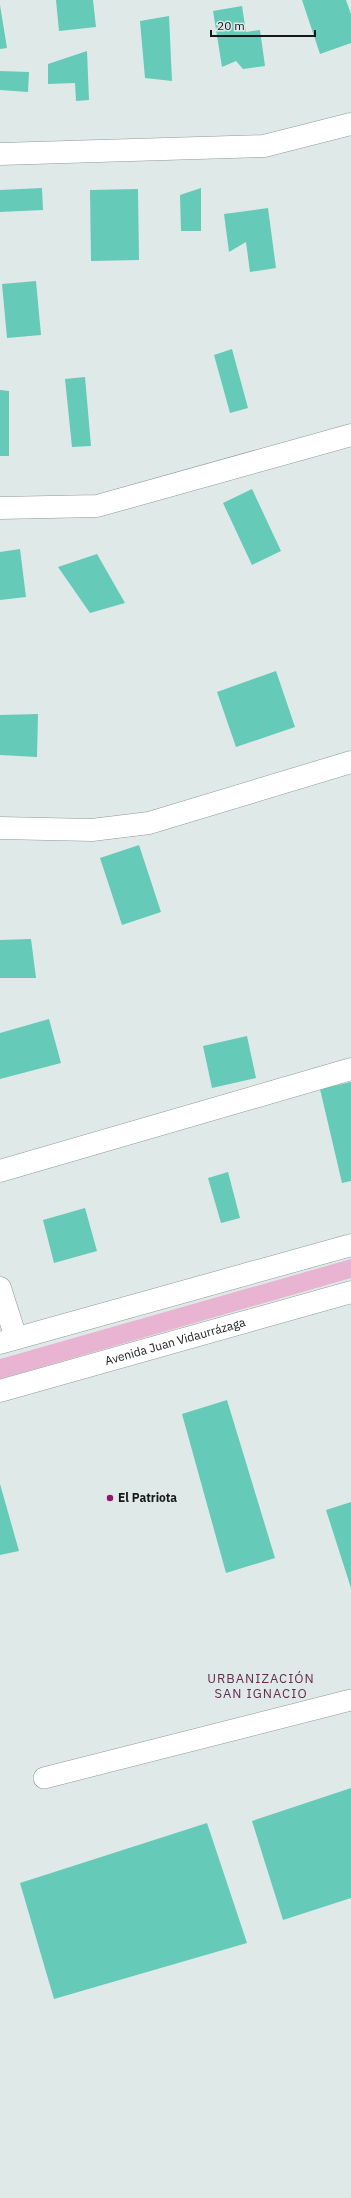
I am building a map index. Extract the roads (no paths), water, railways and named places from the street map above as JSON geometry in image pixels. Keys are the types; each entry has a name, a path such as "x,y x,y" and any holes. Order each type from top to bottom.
{"street":[{"path":"0,154 264,146 351,124"},
{"path":"0,508 97,506 351,434"},
{"path":"0,828 92,830 149,823 351,762"},
{"path":"0,1171 351,1069"},
{"path":"0,1288 8,1340 351,1245"},
{"name":"Avenida Juan Vidaurrázaga","path":"0,1391 351,1292"}],"lane":[{"path":"44,1778 351,1700"}],"place":[{"name":"El Patriota","path":"110,1498"}],"district":[{"name":"URBANIZACIÓN SAN IGNACIO","path":"261,1686"}]}
